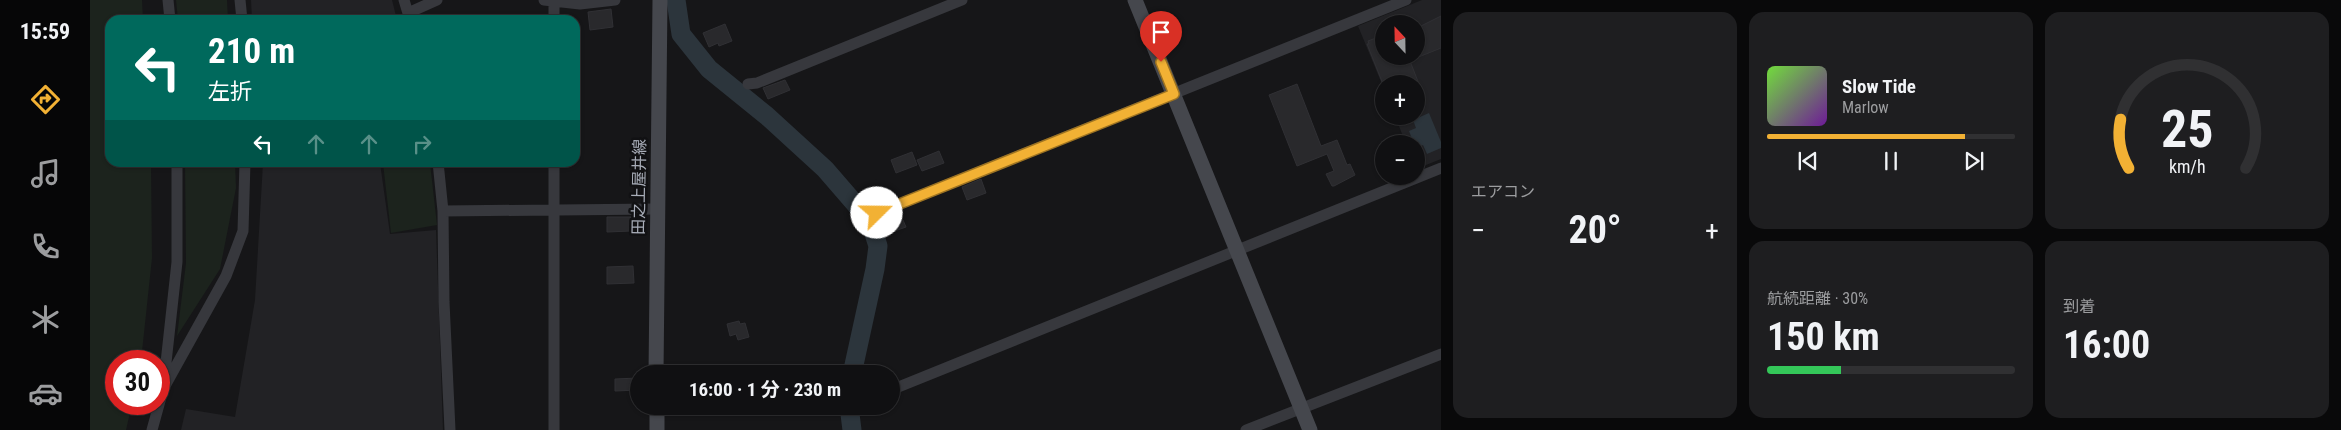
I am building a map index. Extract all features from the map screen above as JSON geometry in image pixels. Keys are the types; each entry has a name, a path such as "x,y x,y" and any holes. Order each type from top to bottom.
{"street":[{"path":"168,0 170,15"},
{"path":"240,0 242,15"},
{"path":"404,0 409,15"},
{"path":"411,15 437,0"},
{"path":"553,15 549,1 580,4 615,0"},
{"name":"田之上屋井線","path":"656,365 656,209 660,0"},
{"path":"748,84 757,83 962,0"},
{"path":"1135,0 1310,430"},
{"path":"877,213 1406,0"},
{"path":"167,350 177,262 177,167"},
{"path":"170,377 226,276 243,231 244,167"},
{"path":"439,167 444,211 444,302 450,430"},
{"path":"554,167 554,430"},
{"path":"900,386 1441,168"},
{"path":"444,211 656,209"},
{"path":"1246,430 1441,354"},
{"path":"152,430 156,415"},
{"path":"657,415 657,430"}],"shaded area":[{"path":"90,0 142,0 143,15 105,15 105,167 151,167 152,258 142,350 105,350 105,415 129,415 126,430 90,430"},
{"path":"176,0 227,0 228,15 178,15"},
{"path":"251,0 392,0 396,15 252,15"},
{"path":"1422,0 1441,0 1441,159 1425,165 1425,135 1402,135 1399,125 1425,125 1425,75 1378,75 1358,26 1375,19 1375,65 1425,65 1425,15 1385,15"},
{"path":"1429,113 1441,142 1441,148 1427,154 1425,150 1425,135 1411,135 1409,131 1416,128 1415,125 1425,125 1425,115"},
{"path":"185,167 235,167 236,188 220,269 177,336 186,263"},
{"path":"263,167 381,167 390,234 436,230 443,430 181,430 186,409 235,417 255,300"},
{"path":"383,167 430,167 437,225 391,233"}],"building":[{"path":"611,9 613,27 590,30 588,12"},
{"path":"1441,16 1441,48 1425,54 1425,24"},
{"path":"725,24 732,41 719,46 718,43 709,47 703,33"},
{"path":"1375,38 1375,64 1367,44 1369,44 1368,41"},
{"path":"1375,65 1412,65 1415,75 1379,75"},
{"path":"785,80 790,90 768,99 763,88"},
{"path":"1297,84 1321,146 1337,140 1347,165 1350,164 1355,175 1334,186 1332,186 1326,174 1334,171 1327,154 1297,166 1269,95"},
{"path":"939,151 944,163 922,171 917,160"},
{"path":"912,152 917,165 896,173 891,160"},
{"path":"981,179 986,193 967,200 962,187"},
{"path":"607,217 631,217 631,231 607,232"},
{"path":"895,219 896,222 903,220 906,227 889,233 885,223"},
{"path":"633,266 634,283 607,284 607,267"},
{"path":"739,321 740,324 745,323 749,337 738,340 736,334 730,336 727,324"},
{"path":"630,378 630,390 615,391 615,379"}],"waterway":[{"path":"676,0 681,34 709,69 767,116 825,169 870,221 878,246 875,269 854,365"},
{"path":"850,415 852,430"}],"route":[{"path":"877,213 1174,94 1161,62"}]}
